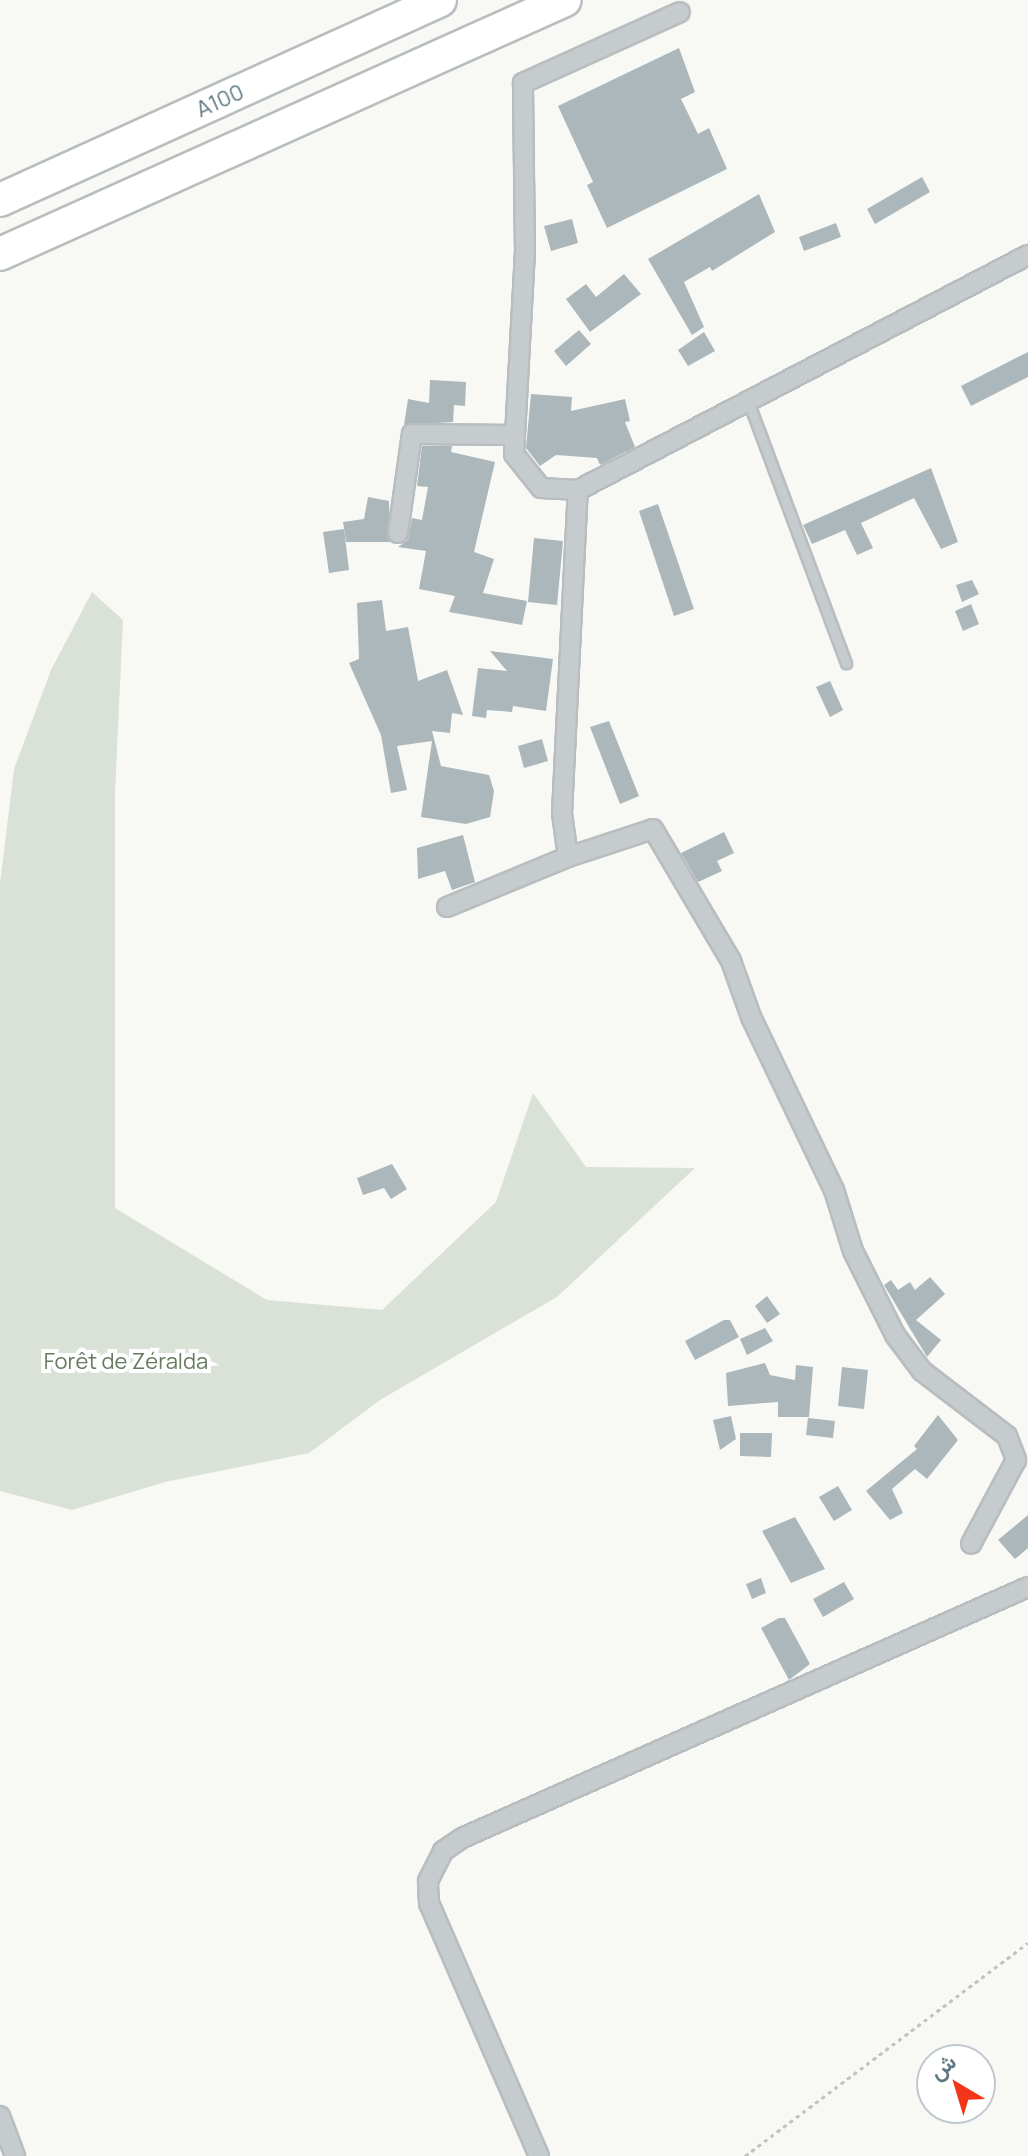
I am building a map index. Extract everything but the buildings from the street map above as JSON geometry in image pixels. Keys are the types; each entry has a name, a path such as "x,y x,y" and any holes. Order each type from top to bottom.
{"highway":[{"name":"A100","path":"0,200 440,0"},
{"path":"0,254 565,0"}],"street":[{"path":"680,12 523,83 525,253 514,454 541,488 578,490 1028,255"},
{"path":"398,533 412,434 515,435"},
{"path":"568,857 562,813 578,490"},
{"path":"447,907 568,857 653,829 723,947 834,1190 853,1251 895,1335 922,1371 1007,1436 1016,1460 971,1544"},
{"path":"539,2156 429,1903 431,1871 443,1851 462,1838 1028,1587"},
{"path":"0,2116 15,2156"}],"lane":[{"path":"748,401 846,663"}],"path":[{"path":"745,2156 1028,1943"}],"green space":[{"name":"Forêt de Zéralda","path":"92,592 123,620 115,793 115,1208 267,1300 382,1310 496,1202 533,1093 586,1167 695,1168 557,1297 380,1400 309,1453 165,1482 72,1510 0,1491 0,884 14,769 51,670"}]}
